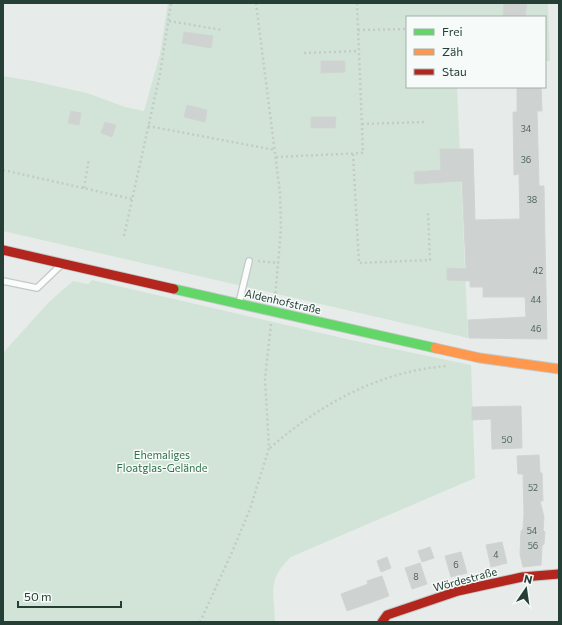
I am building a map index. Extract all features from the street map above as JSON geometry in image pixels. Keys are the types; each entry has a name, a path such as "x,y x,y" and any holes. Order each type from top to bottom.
{"street":[{"name":"Aldenhofstraße","path":"3,250 480,358 559,369"},
{"name":"Wördestraße","path":"382,622 387,615 458,592 522,577 559,574"}],"lane":[{"path":"239,303 249,261"},
{"path":"3,281 37,288 63,264"}],"path":[{"path":"124,236 160,74 171,3"},
{"path":"200,622 250,509 269,448 265,379 279,263 281,228 280,193 256,3"},
{"path":"276,157 363,153 357,3"},
{"path":"169,21 222,30"},
{"path":"358,30 406,28"},
{"path":"304,53 359,51"},
{"path":"362,124 425,122"},
{"path":"148,126 275,150"},
{"path":"353,154 359,263 430,260 428,212"},
{"path":"84,188 89,159"},
{"path":"3,170 132,199"},
{"path":"249,261 279,263"},
{"path":"269,448 308,417 341,397 373,383 399,375 425,368 449,366"}],"green space":[{"path":"168,3 548,3 550,61 546,61 546,16 406,16 406,88 457,88 468,338 3,231 3,76 87,93 125,107 144,111 160,54"},
{"name":"Ehemaliges Floatglas-Gelände","path":"92,280 351,340 471,365 475,478 291,557 283,565 275,580 273,594 275,622 3,622 3,353 48,303 73,281 88,284"}],"building":[{"path":"504,3 527,3 525,16 503,16"},
{"path":"184,32 213,36 211,48 182,43"},
{"path":"321,61 345,61 345,72 321,73"},
{"path":"517,88 541,88 542,111 537,111 539,186 544,186 547,339 469,338 468,320 526,317 525,297 483,297 483,287 470,287 470,281 447,280 447,268 466,269 462,181 415,184 414,172 441,170 440,149 473,149 475,220 520,219 519,174 514,175 513,112 517,112"},
{"path":"187,105 207,110 205,122 184,117"},
{"path":"71,111 81,113 79,125 68,123"},
{"path":"311,117 336,117 335,128 311,128"},
{"path":"105,122 116,125 112,137 101,133"},
{"path":"521,406 522,448 492,449 491,419 472,420 472,407"},
{"path":"539,455 540,473 542,473 543,501 540,501 544,517 543,530 545,532 544,544 542,546 541,565 523,567 520,554 521,531 523,529 524,514 523,474 518,474 517,456"},
{"path":"502,542 507,563 491,567 486,545"},
{"path":"430,547 434,558 422,562 418,551"},
{"path":"461,552 467,573 451,577 445,556"},
{"path":"387,557 391,568 381,572 377,561"},
{"path":"420,563 427,584 412,589 405,568"},
{"path":"382,576 389,596 347,611 341,594 368,584 367,581"}],"traffic: fast":[{"path":"174,289 435,348"}],"traffic: slow":[{"path":"435,348 480,358 559,369"}],"traffic: jam":[{"path":"3,250 174,289"},
{"path":"382,622 387,615 458,591 522,577 559,574"}]}
